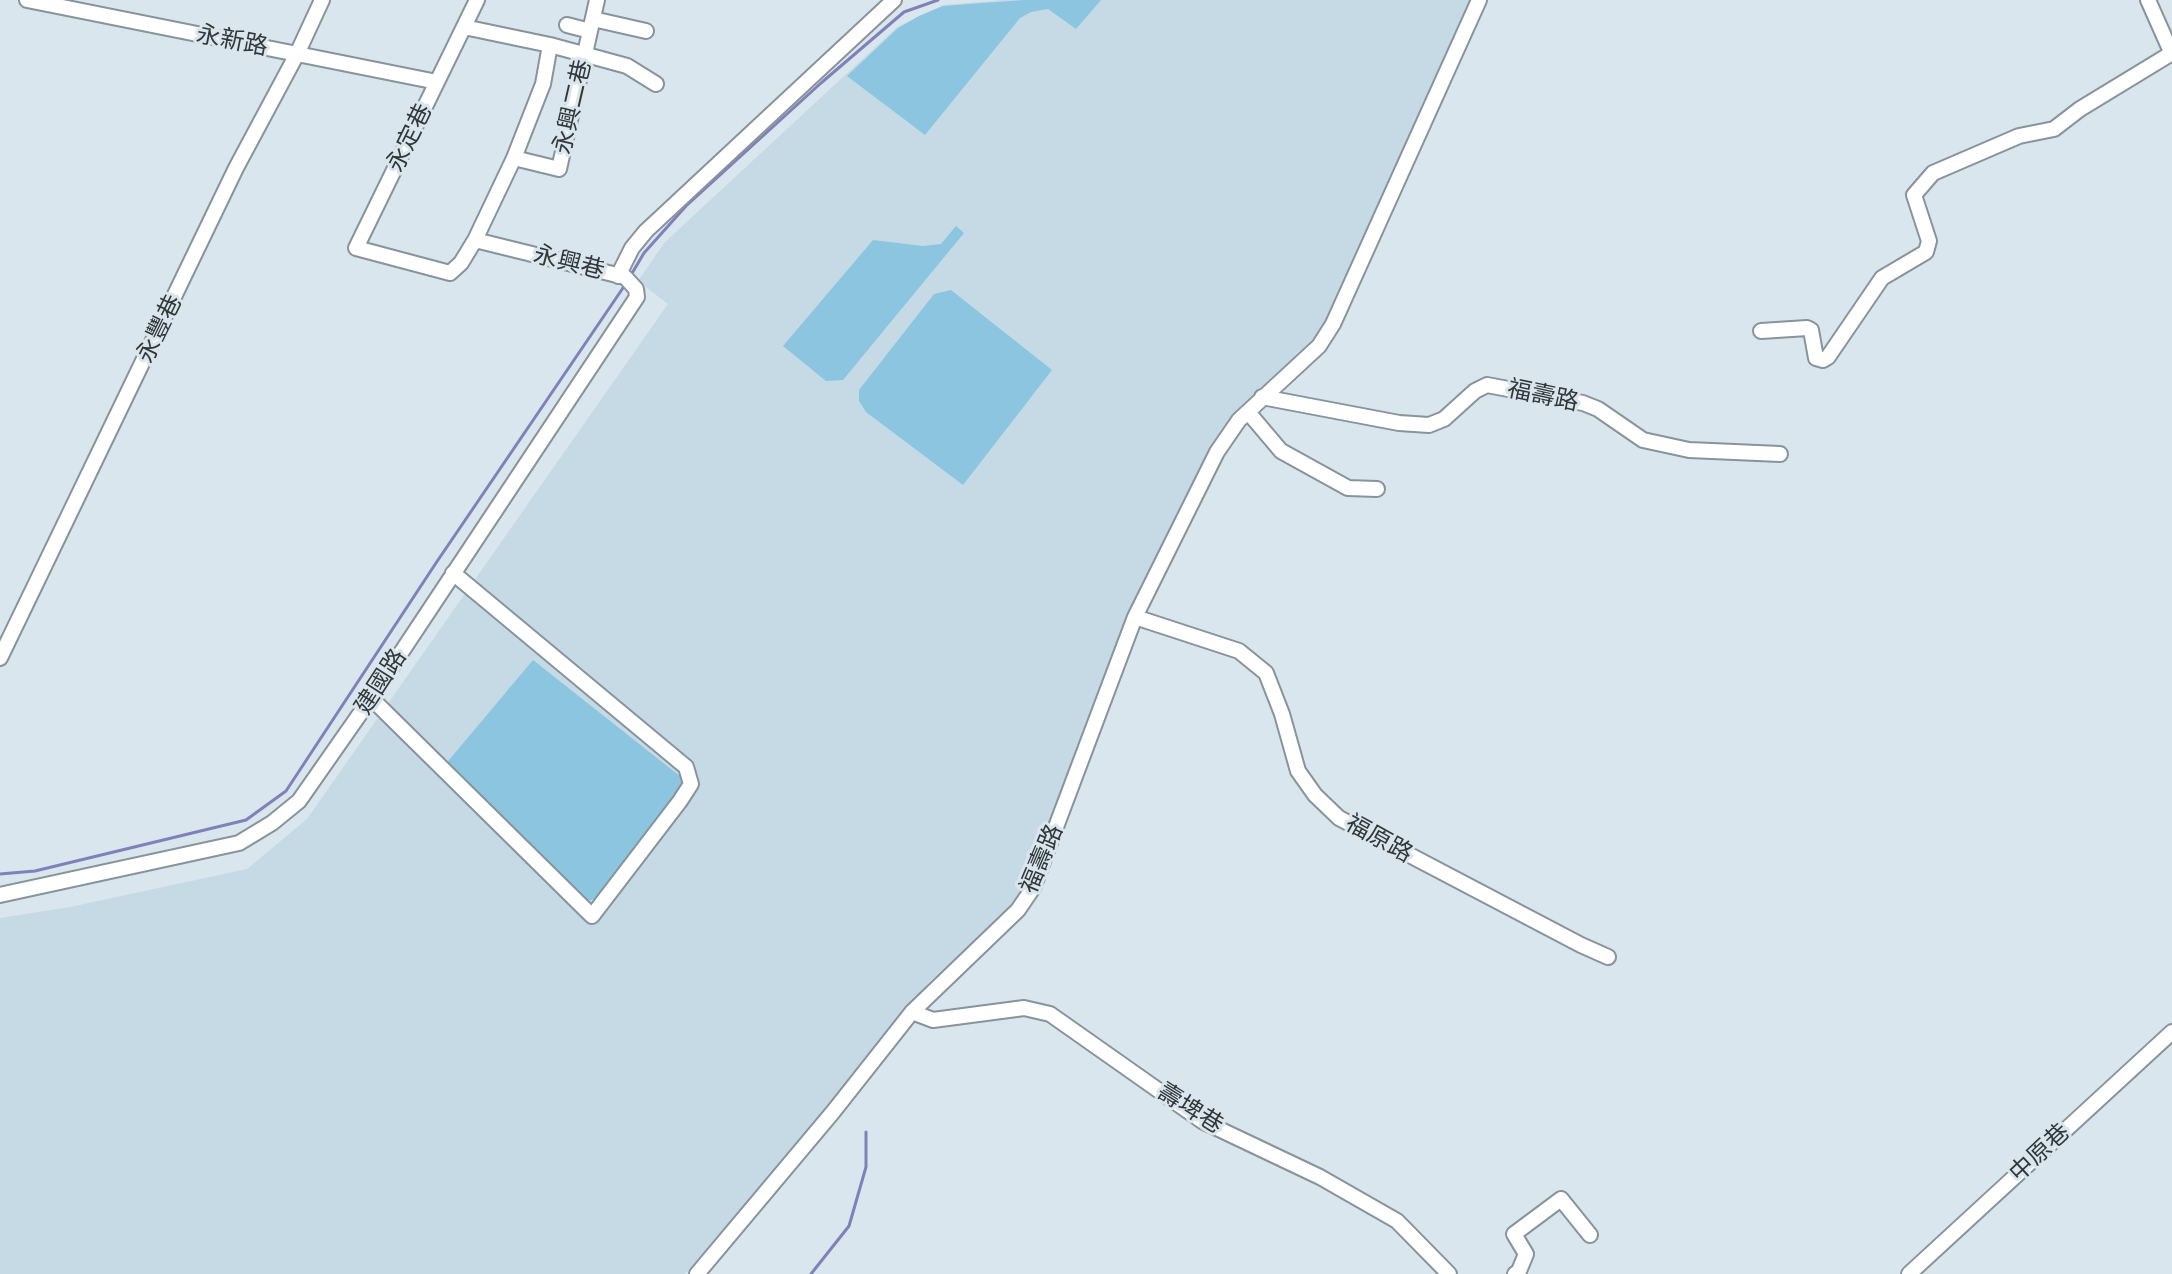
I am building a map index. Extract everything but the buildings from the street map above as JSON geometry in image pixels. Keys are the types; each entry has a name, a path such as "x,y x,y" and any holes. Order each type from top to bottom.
{"street":[{"name":"永新路","path":"27,0 437,82"},
{"name":"永豐巷","path":"0,658 236,168 322,0"},
{"name":"永定巷","path":"475,240 461,263 450,273 356,248 477,0"},
{"name":"永興二巷","path":"514,158 559,169 597,0"},
{"name":"永興巷","path":"475,240 628,283 632,248 646,231 894,0"},
{"name":"福壽路","path":"697,1274 912,1012 1018,910 1033,888 1135,617 1217,452 1262,397 1319,346 1333,324 1479,0"},
{"path":"1761,331 1807,328 1811,330 1816,358 1823,360 1882,278 1926,252 1929,241 1914,195 1933,173 2019,136 2054,129 2080,109 2172,54 2148,0"},
{"path":"567,25 646,31"},
{"path":"464,27 550,45 627,66 656,84"},
{"path":"475,240 514,158 543,84 550,45"},
{"name":"建國路","path":"0,895 239,843 272,823 299,801 453,573 628,283"},
{"name":"福壽路","path":"1262,397 1399,423 1429,425 1444,419 1475,391 1487,385 1583,403 1598,409 1643,440 1689,450 1780,454"},
{"path":"1248,412 1281,451 1348,488 1377,489"},
{"path":"371,698 592,916 680,801 691,784 686,767 453,573"},
{"name":"福原路","path":"1135,617 1239,651 1266,673 1282,714 1298,771 1315,795 1339,818 1608,957"},
{"name":"壽埤巷","path":"912,1012 933,1020 1024,1008 1050,1014 1202,1121 1320,1177 1397,1221 1449,1274"},
{"name":"中原巷","path":"1909,1274 2172,1032"},
{"path":"1515,1274 1526,1254 1514,1234 1561,1199 1590,1235"}],"shaded area":[{"path":"1002,0 1469,0 1327,326 1243,408 1210,451 1031,875 1007,912 929,982 786,1159 685,1274 0,1274 0,918 70,907 247,869 307,819 668,304 638,281 665,242 897,27 943,5"},
{"path":"1024,0 1101,0 1076,29 1048,9 1020,18 925,135 847,76 898,28 919,16 943,6"},
{"path":"956,226 964,233 843,380 826,381 783,346 873,240 923,246 941,244"},
{"path":"951,290 1052,370 963,485 866,412 859,401 859,390 934,294"},
{"path":"533,660 681,777 682,791 602,895 589,901 582,898 444,766"}],"waterway":[{"path":"631,275 644,253 686,206 821,83 904,12 938,0"},
{"path":"0,874 35,871 246,820 286,791 625,285"},
{"path":"811,1274 849,1226 866,1167 866,1132"}]}
